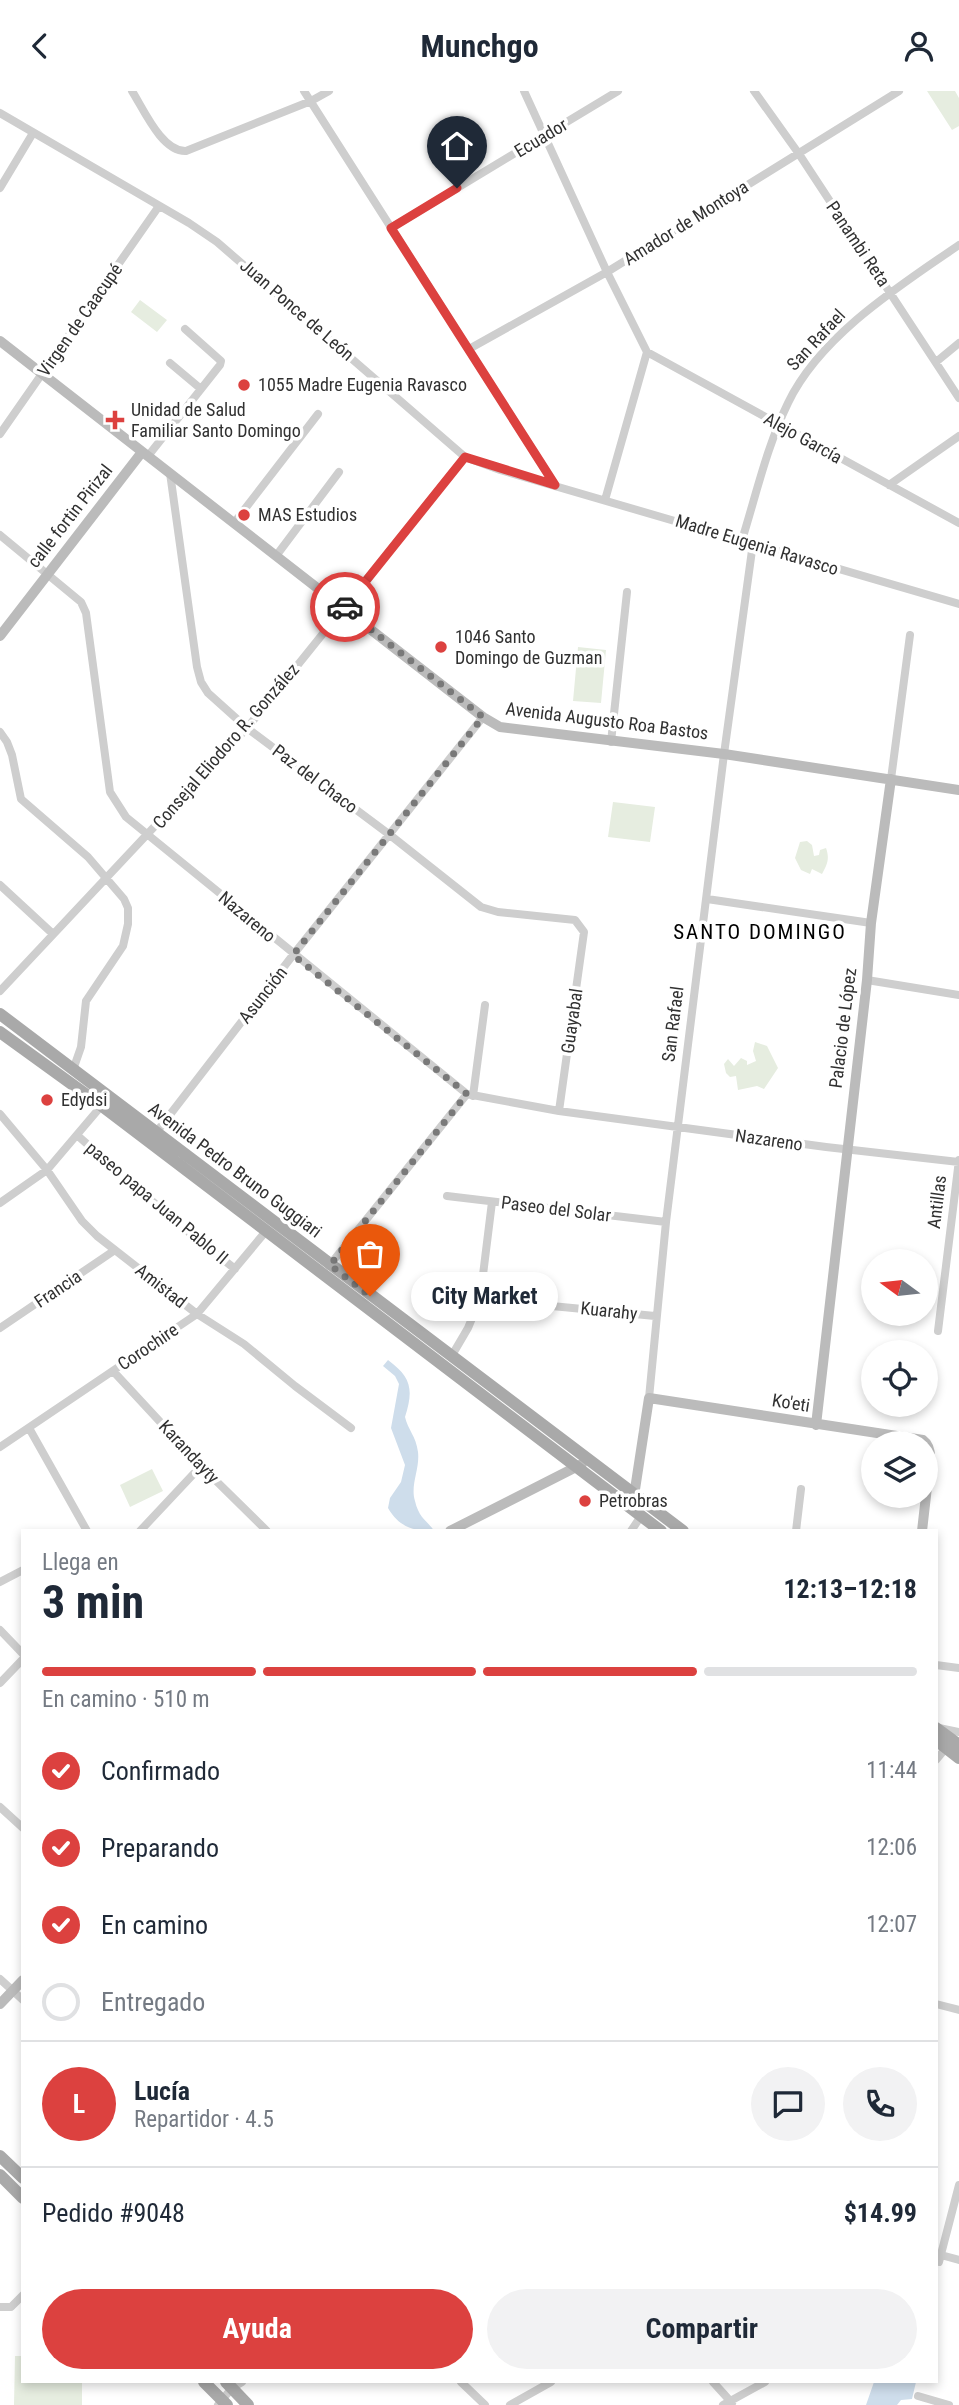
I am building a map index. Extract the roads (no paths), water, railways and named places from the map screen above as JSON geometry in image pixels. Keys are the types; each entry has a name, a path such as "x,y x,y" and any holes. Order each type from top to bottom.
{"main road":[{"name":"Avenida Pedro Bruno Guggiari","path":"0,1014 73,1070 105,1102"},
{"name":"Avenida Pedro Bruno Guggiari","path":"0,1032 153,1137 659,1529"},
{"name":"Avenida Pedro Bruno Guggiari","path":"327,1270 451,1357 680,1529"},
{"path":"947,1744 959,1758"},
{"path":"0,2155 21,2176"},
{"path":"0,2175 21,2196"},
{"path":"206,2383 248,2405"}],"street":[{"path":"132,91 162,138 172,149 186,151 311,101 329,91"},
{"path":"304,91 555,485"},
{"path":"524,91 647,352 605,500"},
{"name":"Ecuador","path":"391,228 618,91"},
{"name":"Panambi Reta","path":"754,91 799,154 959,398"},
{"name":"Amador de Montoya","path":"470,349 607,272 899,91"},
{"name":"Juan Ponce de León","path":"0,113 189,223 242,261 465,457 555,485"},
{"path":"0,188 33,133"},
{"name":"Virgen de Caacupé","path":"0,434 159,206"},
{"name":"San Rafael","path":"742,540 778,424 789,400 812,365 891,292 959,245"},
{"name":"calle fortin Pirizal","path":"0,636 48,573 220,365 221,361 185,328"},
{"name":"Avenida Augusto Roa Bastos","path":"0,341 483,717 508,729 724,754 959,790"},
{"path":"936,362 959,343"},
{"name":"Alejo García","path":"647,352 959,523"},
{"path":"170,363 201,389"},
{"path":"234,523 318,414"},
{"path":"889,485 959,436"},
{"name":"Consejal Eliodoro R. González","path":"0,991 247,728 465,457"},
{"path":"276,556 340,472"},
{"name":"Paz del Chaco","path":"170,473 201,682 208,693 247,728 481,907 498,912 575,920 584,932"},
{"name":"Madre Eugenia Ravasco","path":"555,485 959,604"},
{"name":"Nazareno","path":"0,534 81,602 86,613 110,792 126,817 293,955 470,1095 559,1111 846,1150 959,1162"},
{"name":"San Rafael","path":"636,1512 635,1494 649,1398 666,1222 753,543"},
{"path":"611,742 627,592"},
{"name":"Palacio de López","path":"816,1425 867,980 871,923 910,635"},
{"name":"Asunción","path":"153,1137 293,955 483,717"},
{"path":"0,732 12,755 21,799 75,843 124,899 128,908 127,935 117,957 86,1001 81,1047 73,1070"},
{"path":"0,885 53,934"},
{"path":"707,899 871,923"},
{"name":"Guayabal","path":"559,1111 584,932"},
{"path":"867,980 959,995"},
{"path":"327,1270 470,1095 485,1005"},
{"path":"0,1203 47,1170 105,1102"},
{"name":"Amistad","path":"0,1114 47,1170 82,1221 197,1314 244,1344 351,1428"},
{"name":"paseo papa Juan Pablo II","path":"78,1136 176,1222 235,1269"},
{"name":"Antillas","path":"938,1331 959,1162"},
{"name":"Paseo del Solar","path":"447,1196 666,1222"},
{"path":"451,1357 468,1328 480,1299 492,1202"},
{"name":"Corochire","path":"0,1447 197,1314 270,1227"},
{"name":"Francia","path":"0,1328 115,1250"},
{"name":"Kuarahy","path":"480,1299 655,1316"},
{"name":"Karandayty","path":"113,1371 201,1466 265,1529"},
{"name":"Ko'eti","path":"649,1398 861,1431"},
{"path":"29,1428 86,1529"},
{"path":"455,1529 591,1460"},
{"path":"142,1529 201,1466"},
{"path":"796,1529 801,1489"},
{"path":"922,1529 925,1508"},
{"path":"632,1529 636,1512"},
{"path":"0,1581 21,1571"},
{"path":"0,1630 21,1654"},
{"path":"0,1683 21,1658"},
{"path":"938,1665 959,1668"},
{"path":"938,1727 959,1732"},
{"path":"0,1807 21,1826"},
{"path":"0,1979 21,1998"},
{"path":"0,2004 21,1982"},
{"path":"938,2005 959,2010"},
{"path":"959,2185 940,2258 959,2260"},
{"path":"0,2307 11,2307 21,2297"},
{"path":"462,2383 485,2405"},
{"path":"510,2405 549,2383"},
{"path":"714,2383 729,2404 763,2383"},
{"path":"918,2396 949,2405"}],"water":[{"path":"388,1360 402,1372 408,1384 410,1391 405,1417 418,1452 414,1495 421,1516 432,1529 407,1527 397,1520 388,1508 390,1498 401,1482 405,1465 391,1428 399,1384 395,1376 383,1366"},
{"path":"874,2383 916,2383 912,2399 901,2400 897,2405 866,2405"}],"place":[{"name":"1055 Madre Eugenia Ravasco","path":"244,385"},
{"name":"Unidad de Salud Familiar Santo Domingo","path":"115,420"},
{"name":"MAS Estudios","path":"244,515"},
{"name":"1046 Santo Domingo de Guzman","path":"441,647"},
{"name":"Edydsi","path":"47,1100"},
{"name":"City Market","path":"370,1296"},
{"name":"Petrobras","path":"585,1501"}],"district":[{"name":"SANTO DOMINGO","path":"760,932"}]}
